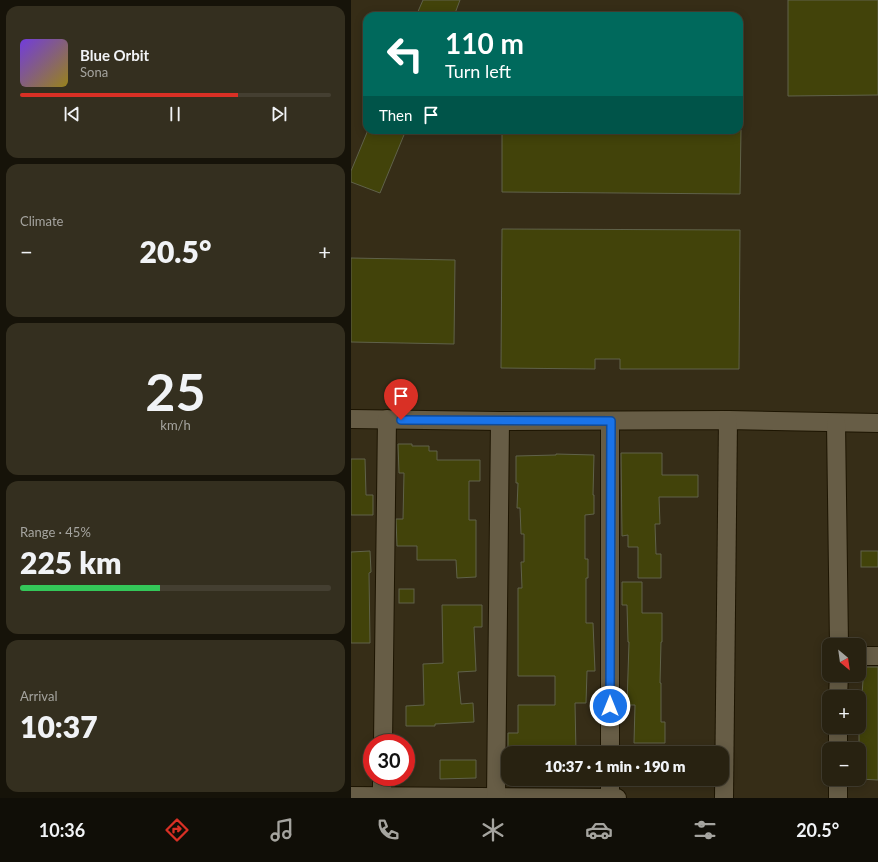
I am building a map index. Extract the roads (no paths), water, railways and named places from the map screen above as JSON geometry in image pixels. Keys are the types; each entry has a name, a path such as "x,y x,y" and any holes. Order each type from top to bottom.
{"street":[{"path":"351,419 500,421 727,420 878,423"},
{"path":"383,734 387,419"},
{"path":"723,798 727,420"},
{"path":"496,797 500,421"},
{"path":"610,746 611,421"},
{"path":"836,423 839,638"},
{"path":"866,656 878,656"},
{"path":"382,786 382,797"},
{"path":"610,786 610,798"},
{"path":"837,798 838,786"},
{"path":"351,796 617,798"}]}
